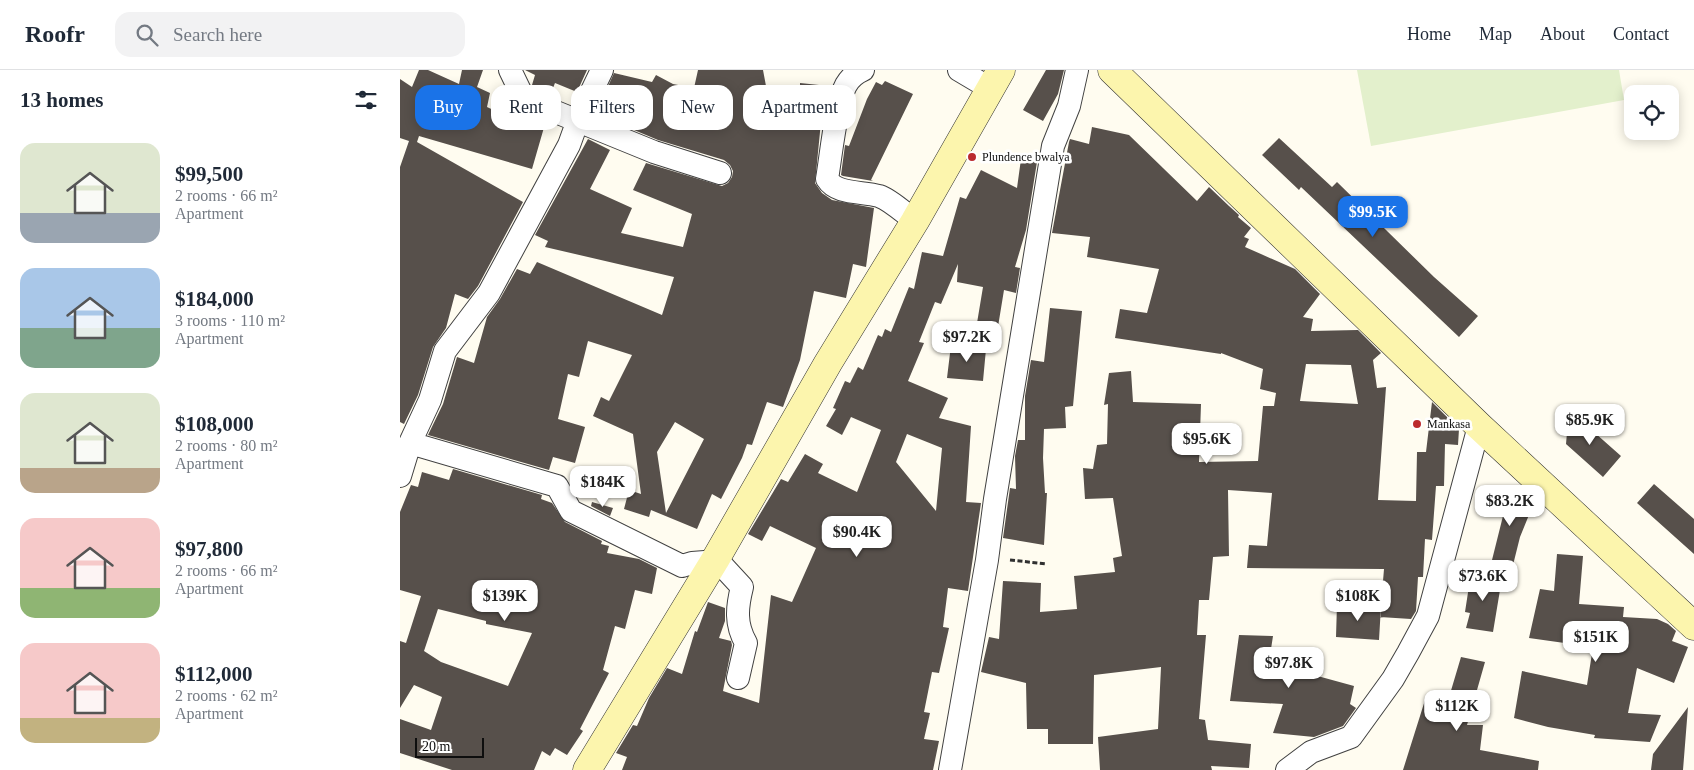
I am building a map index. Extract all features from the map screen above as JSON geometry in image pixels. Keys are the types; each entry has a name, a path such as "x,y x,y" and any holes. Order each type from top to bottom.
{"street":[{"path":"510,70 524,98 571,117"},
{"path":"595,85 602,70"},
{"path":"863,70 856,73 845,86 838,112 828,178 831,185 838,188 880,196 915,221"},
{"path":"587,770 715,560 828,363 915,221 996,79 958,70"},
{"path":"950,770 987,560 995,499 1053,146 1069,106 1077,70"},
{"path":"1112,70 1479,426 1694,626"},
{"path":"400,476 410,443 430,400 445,351 490,293 570,145 575,130"},
{"path":"602,130 654,152 720,173"},
{"path":"1287,770 1311,752 1350,737 1393,679 1408,653 1428,616 1479,426"},
{"path":"410,443 557,486 571,512 682,566 718,561 742,587 737,608 739,631 746,642 738,678"}],"path":[{"path":"987,560 1000,558 1047,564"}],"green space":[{"path":"1357,70 1619,70 1624,100 1371,146"}],"building":[{"path":"419,70 428,70 459,84 462,70 483,70 478,85 415,85 415,130 481,130 481,89 490,93 487,107 491,109 491,130 543,130 532,169 419,136 417,142 523,202 478,286 468,299 455,294 446,328 433,347 418,395 404,424 400,422 400,167 409,141 400,138 400,79 412,87"},
{"path":"525,70 587,70 580,85 571,85 571,90 555,83 554,85 532,85 535,75"},
{"path":"698,70 763,70 766,85 743,85 743,130 820,130 815,183 822,193 832,200 874,208 866,267 853,264 846,298 814,291 800,360 783,407 767,402 752,445 747,444 721,499 712,494 697,529 651,510 649,517 624,509 629,490 641,494 633,434 593,416 601,397 609,401 632,355 588,341 579,377 568,374 558,419 585,427 575,463 553,457 549,470 428,435 443,404 457,357 474,363 487,317 517,269 530,274 537,262 662,315 674,277 545,247 548,241 535,235 588,139 610,150 590,189 632,208 621,233 683,247 692,214 633,190 646,163 722,186 728,183 733,171 724,160 658,140 634,130 653,130 653,85 609,85 614,73 652,82 656,75 678,85 663,85 663,130 733,130 733,85 695,85","holes":["675,422 704,439 666,513 657,452"]},
{"path":"1046,70 1064,70 1058,94 1043,121 1023,110"},
{"path":"885,81 913,94 871,180 873,181 843,176 841,175 845,145 849,146 867,99 876,82 882,85"},
{"path":"800,83 819,85 800,85"},
{"path":"1092,127 1129,135 1197,201 1209,187 1251,228 1244,237 1249,239 1245,247 1295,269 1320,294 1303,317 1313,319 1311,331 1358,330 1381,353 1373,360 1377,388 1386,387 1378,500 1416,501 1417,452 1426,452 1432,402 1459,429 1458,445 1445,444 1444,486 1436,486 1432,540 1425,539 1423,577 1418,577 1416,611 1411,619 1380,617 1384,569 1247,568 1249,545 1267,546 1272,493 1228,490 1229,556 1213,557 1209,600 1199,600 1197,635 1206,635 1199,719 1205,720 1208,740 1251,744 1249,768 1211,766 1212,770 1100,770 1098,737 1158,729 1161,667 1094,675 1093,744 1048,744 1048,729 1027,729 1026,683 981,672 989,637 999,639 1003,581 1041,583 1040,612 1077,609 1074,576 1115,572 1113,558 1122,556 1113,498 1085,499 1083,468 1093,469 1097,445 1107,444 1108,404 1104,405 1109,373 1131,371 1133,402 1201,404 1199,462 1258,461 1263,406 1274,406 1276,393 1260,389 1263,369 1221,353 1115,338 1120,309 1147,313 1159,269 1087,257 1090,237 1052,233 1070,139 1089,144","holes":["1306,364 1351,365 1358,404 1300,401"]},
{"path":"1279,138 1332,187 1337,182 1434,277 1478,316 1459,337 1301,187 1299,190 1262,155"},
{"path":"1021,159 1037,162 1026,230 1015,267 1020,268 1016,293 1004,290 995,345 974,341 983,287 957,282 958,264 941,304 935,302 919,342 924,343 908,381 948,398 939,418 971,426 966,502 981,503 968,591 948,588 943,627 949,628 939,673 932,672 924,712 930,713 924,739 939,741 933,770 622,770 627,757 616,753 633,725 637,726 649,698 667,668 682,674 695,631 697,632 708,602 725,608 725,621 719,638 731,641 732,645 723,691 759,703 771,595 792,602 816,548 770,526 762,541 748,534 781,479 788,482 805,454 823,464 818,473 857,492 881,430 851,417 842,435 826,426 836,409 833,408 845,381 850,383 858,367 863,370 878,335 882,337 885,329 891,332 909,287 914,289 922,252 943,256 960,197 966,199 981,170 1017,188","holes":["907,434 942,448 936,511 896,462"]},
{"path":"1050,308 1082,311 1073,406 1065,407 1066,428 1044,429 1043,458 1045,493 1047,493 1044,545 1003,538 1010,488 1016,489 1015,456 1018,440 1025,440 1025,396 1031,360 1044,362"},
{"path":"951,345 986,349 983,381 947,378"},
{"path":"1569,410 1621,456 1603,477 1566,444"},
{"path":"453,469 542,495 541,499 552,503 565,522 602,541 601,544 609,546 607,553 639,559 657,568 652,594 635,590 625,629 615,626 603,670 609,673 580,729 583,731 567,755 555,748 550,756 542,751 534,770 452,770 400,753 400,719 431,730 442,697 414,685 400,708 400,641 406,643 421,596 400,590 400,512 411,485 418,487 422,472 449,480","holes":["438,609 486,621 486,624 532,633 508,686 441,662 424,651"]},
{"path":"1654,484 1694,519 1694,554 1637,503"},
{"path":"1505,486 1535,500 1520,537 1511,573 1490,568 1503,516 1494,513"},
{"path":"592,502 613,508 610,516 591,506"},
{"path":"1557,554 1583,556 1579,604 1624,607 1623,617 1657,619 1668,624 1676,631 1672,641 1688,647 1674,683 1637,668 1628,713 1661,715 1650,742 1594,738 1595,735 1548,727 1514,718 1522,671 1587,685 1593,647 1529,638 1540,589 1554,591"},
{"path":"1471,573 1502,578 1493,632 1466,628 1470,613 1465,612"},
{"path":"1337,604 1381,606 1379,640 1336,637"},
{"path":"1239,635 1273,636 1271,649 1295,652 1292,669 1354,686 1350,704 1356,708 1343,726 1314,737 1273,733 1283,704 1230,701"},
{"path":"1461,657 1485,662 1467,725 1483,725 1480,750 1539,761 1538,770 1403,770 1426,697 1447,704"},
{"path":"1688,707 1683,770 1651,770 1653,754"}],"place":[{"name":"Plundence bwalya","path":"972,157"},
{"name":"Mankasa","path":"1417,424"}]}
